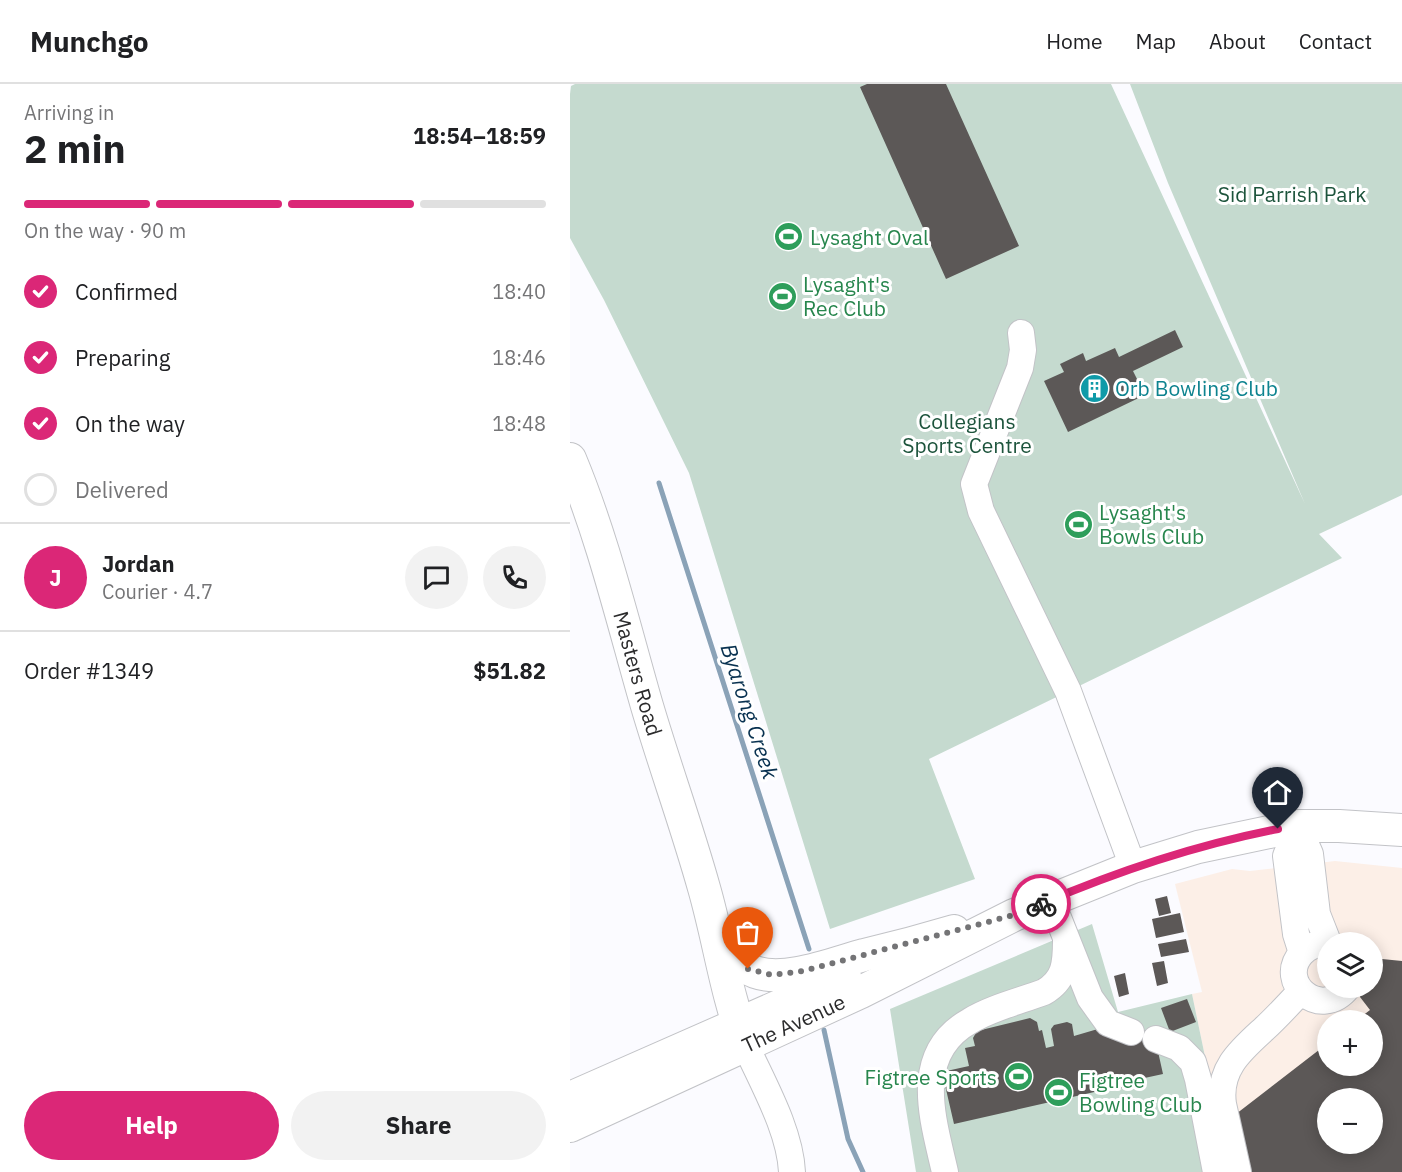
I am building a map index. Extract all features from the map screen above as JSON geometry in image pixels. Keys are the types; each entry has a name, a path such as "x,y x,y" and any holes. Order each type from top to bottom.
{"main road":[{"name":"Masters Road","path":"570,459 602,548 659,747 704,888 741,1035"},
{"name":"The Avenue","path":"570,1126 741,1035 918,947 1014,915 1133,867 1198,847 1298,826 1402,830"},
{"name":"Masters Road","path":"704,888 728,944 739,961 755,972 772,975 816,968 1014,915"},
{"name":"The Avenue","path":"570,1098 741,1035"}],"street":[{"path":"1022,333 1023,350 1020,368 974,484 981,511 1068,692 1133,867"},
{"path":"1298,826 1310,854 1317,914 1324,932"},
{"path":"1298,826 1286,856 1296,934 1302,953"},
{"path":"1051,900 1086,992 1100,1014 1111,1025 1131,1032"},
{"path":"945,1172 934,1121 930,1086 931,1072 938,1054 951,1035 969,1021 1044,992 1053,986 1066,965 1066,940"},
{"path":"1317,945 1312,946 1298,958 1294,972 1297,986 1316,1000 1327,1001 1333,998"},
{"path":"1238,1172 1221,1093 1226,1073 1236,1055 1301,991"},
{"path":"741,1035 780,1124 791,1154 792,1172"},
{"path":"1156,1040 1179,1048 1193,1062 1216,1172"}],"shaded area":[{"path":"1335,861 1402,868 1402,1172 1229,1172 1192,994 1202,992 1175,884 1232,869 1250,871"}],"green space":[{"name":"Collegians Sports Centre","path":"575,84 1111,84 1305,504 1168,183 1130,84 1402,84 1402,495 1319,534 1342,558 929,759 975,879 830,929 689,473 604,300 570,238 570,94 571,86"},
{"name":"Figtree Bowling Club","path":"1092,924 1118,1012 1192,994 1229,1172 916,1172 890,1009"}],"building":[{"path":"867,84 946,84 1019,246 946,279 860,87"},
{"name":"Orb Bowling Club","path":"1175,330 1183,347 1133,371 1145,395 1068,432 1044,381 1064,372 1060,364 1083,353 1086,361 1115,348 1119,357"},
{"path":"1167,896 1171,913 1159,916 1155,899"},
{"path":"1180,913 1184,932 1156,938 1152,919"},
{"path":"1186,939 1189,952 1161,957 1158,944"},
{"path":"1383,959 1402,961 1402,1172 1249,1172 1236,1114 1317,1051 1317,1076 1383,1076 1383,1010 1370,1010 1361,998 1383,998"},
{"path":"1164,961 1168,983 1157,986 1152,963"},
{"path":"1125,973 1129,994 1119,997 1114,976"},
{"path":"1187,999 1196,1022 1170,1032 1161,1008"},
{"path":"1030,1018 1037,1022 1039,1031 1042,1030 1046,1048 1054,1046 1051,1029 1054,1025 1067,1022 1072,1024 1074,1036 1108,1026 1116,1036 1153,1029 1163,1074 1126,1082 1127,1087 1112,1090 1112,1088 954,1124 942,1072 969,1066 965,1048 975,1046 973,1038 977,1031"}],"waterway":[{"name":"Byarong Creek","path":"659,483 809,949"},
{"name":"Byarong Creek","path":"824,1030 848,1139 863,1172"}],"way so far":[{"path":"748,969 763,974 790,974 1014,915 1041,904"}],"place":[{"name":"Lysaght Oval","path":"789,237"},
{"name":"Lysaght's Rec Club","path":"782,296"},
{"name":"Orb Bowling Club","path":"1094,388"},
{"name":"Lysaght's Bowls Club","path":"1078,524"},
{"name":"Figtree Sports","path":"1018,1077"},
{"name":"Figtree Bowling Club","path":"1058,1092"}],"route":[{"path":"1041,904 1133,867 1198,847 1278,829"}],"park label":[{"name":"Sid Parrish Park","path":"1292,194"}]}
